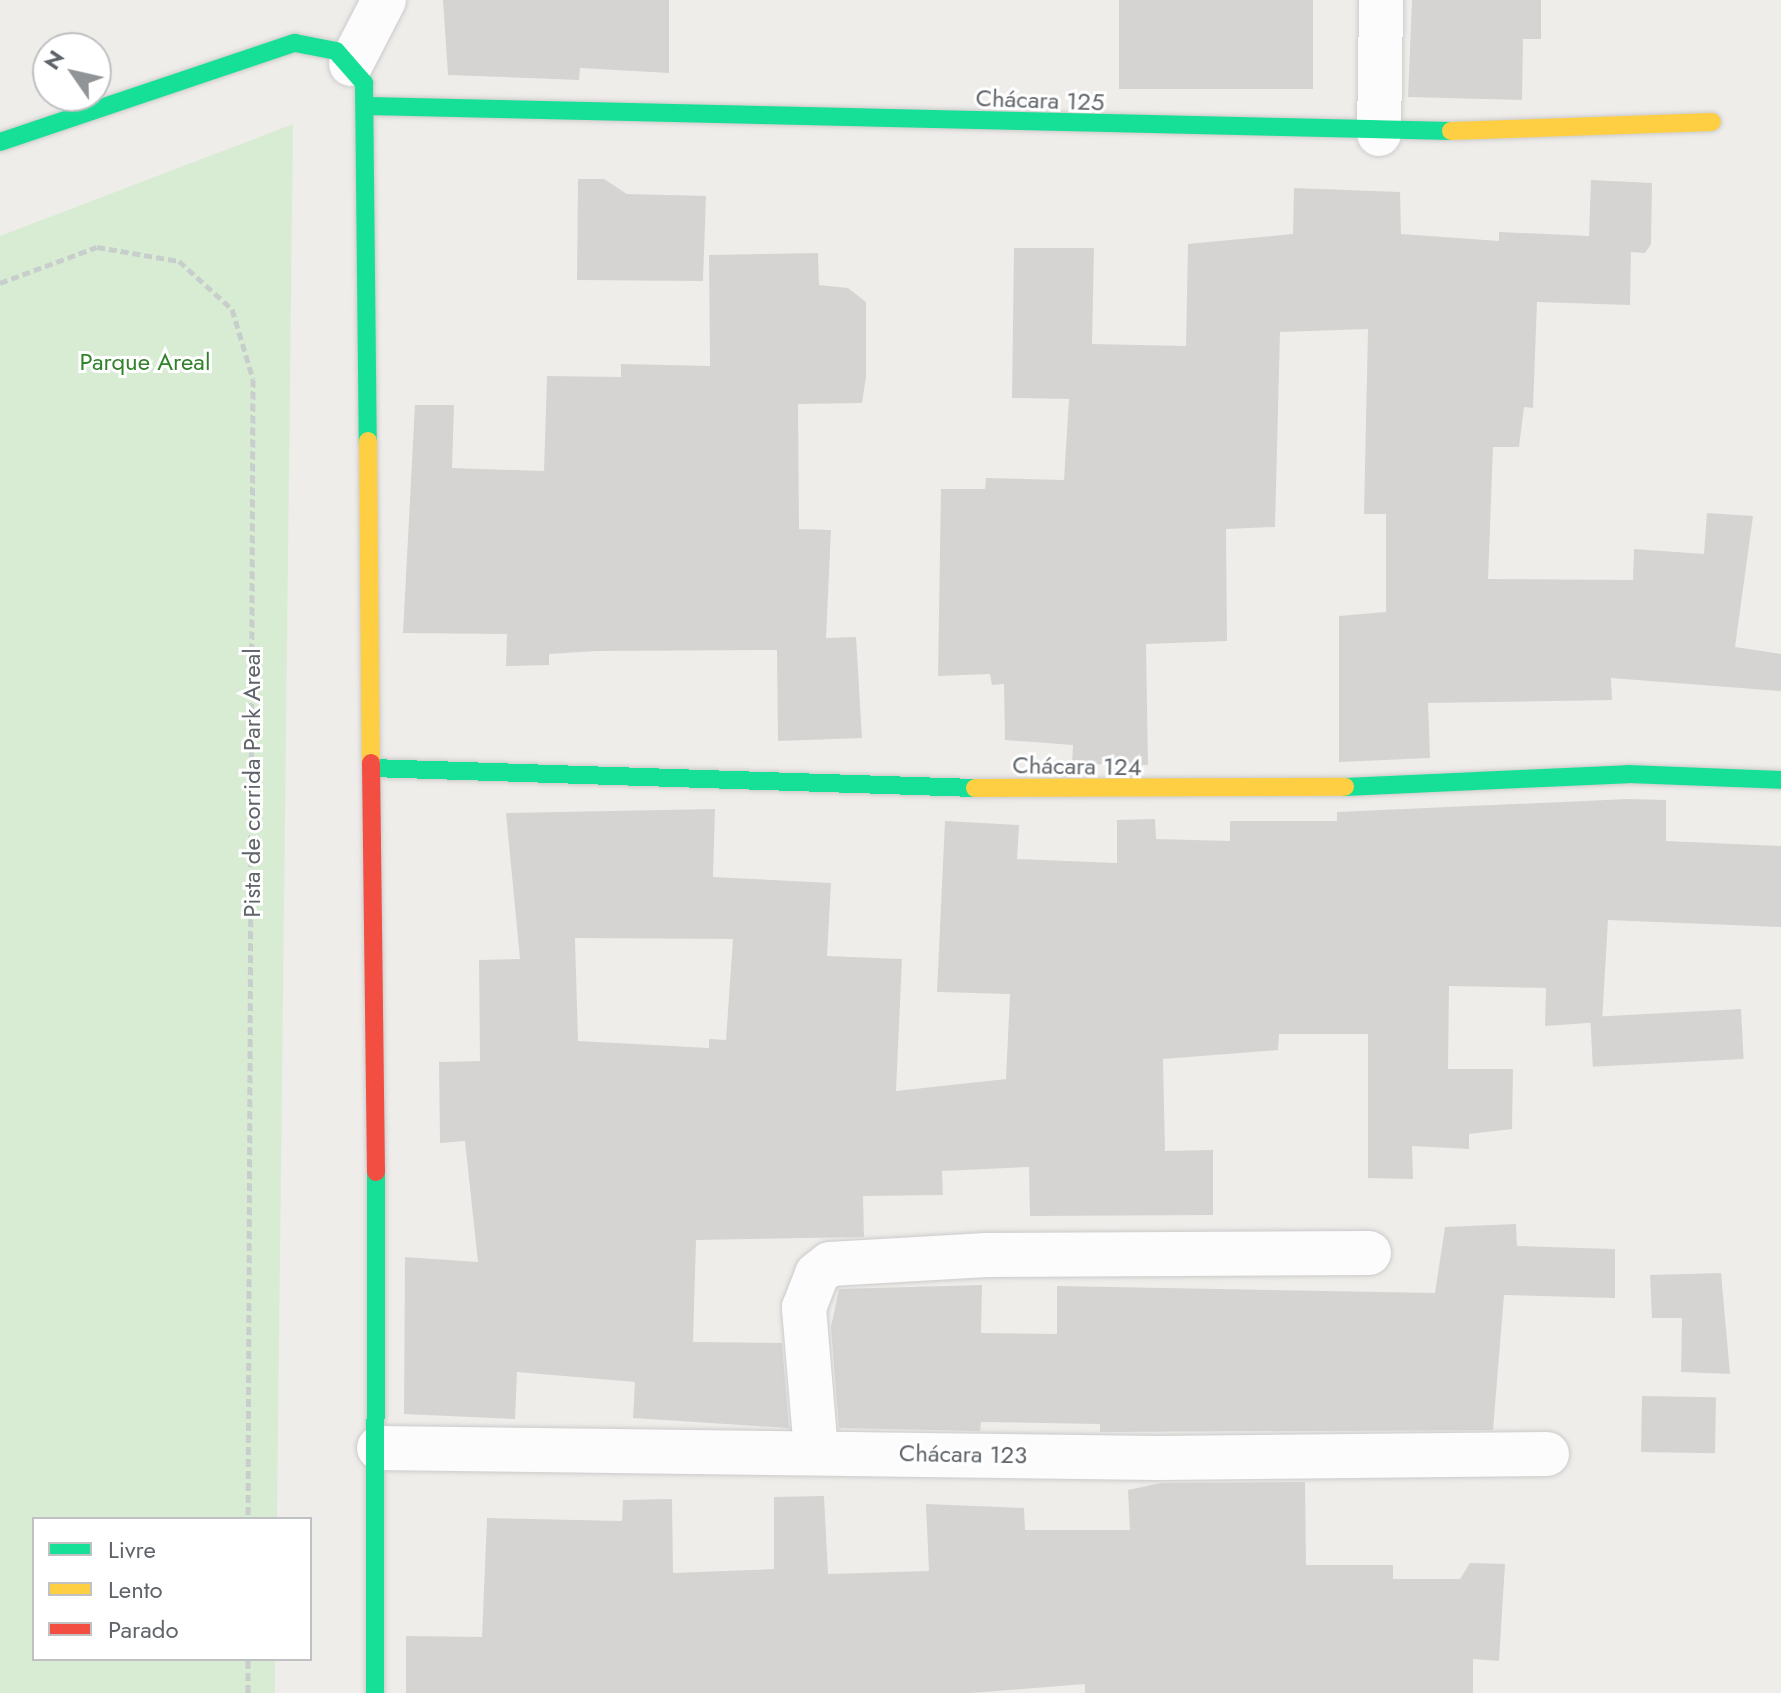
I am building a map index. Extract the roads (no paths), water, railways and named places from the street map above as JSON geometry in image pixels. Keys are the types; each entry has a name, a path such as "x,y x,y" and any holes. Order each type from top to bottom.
{"street":[{"path":"351,64 384,0"},
{"path":"1379,134 1381,0"},
{"path":"0,142 295,43 336,51 351,64 368,106 379,1448 375,1693"},
{"name":"Chácara 125","path":"368,106 1379,134 1712,122"},
{"name":"Chácara 124","path":"372,768 825,787 1246,791 1628,774 1781,780"},
{"path":"816,1451 804,1308 817,1274 830,1264 987,1255 1369,1253"},
{"name":"Chácara 123","path":"379,1448 816,1451 1158,1458 1547,1454"}],"park label":[{"name":"Parque Areal","path":"145,362"}]}
